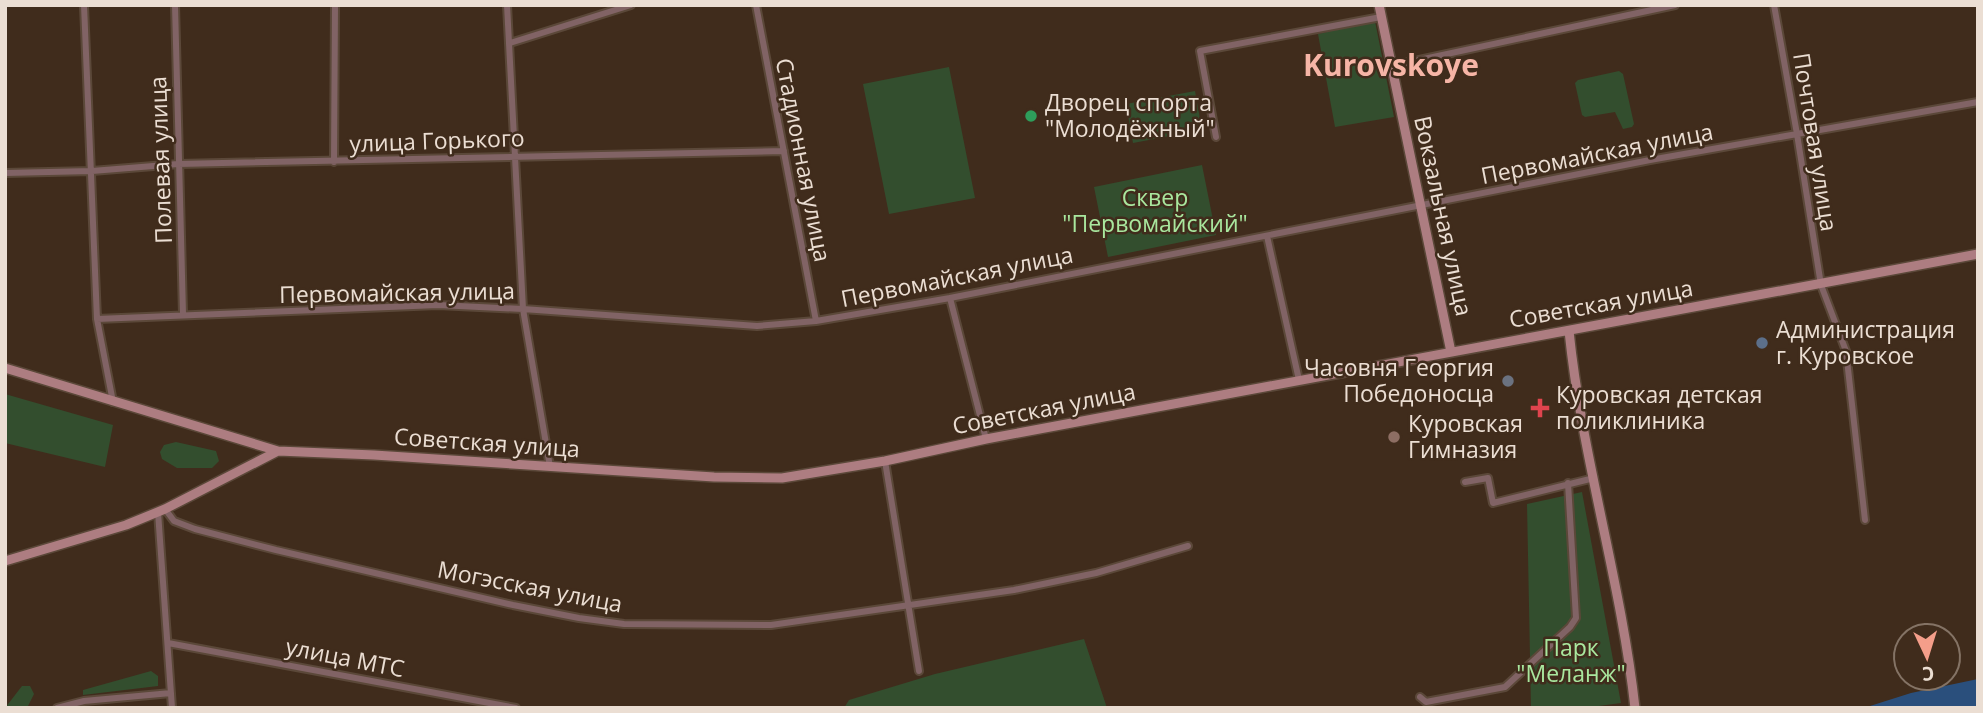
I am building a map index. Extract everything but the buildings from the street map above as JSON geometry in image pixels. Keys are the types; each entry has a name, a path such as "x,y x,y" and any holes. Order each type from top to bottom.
{"street":[{"path":"85,5 97,319 113,402"},
{"name":"Полевая улица","path":"174,5 183,314"},
{"path":"334,162 335,5"},
{"path":"508,5 523,309 550,467"},
{"path":"510,43 631,5"},
{"name":"Стадионная улица","path":"756,5 816,321"},
{"name":"Вокзальная улица","path":"1379,5 1451,352"},
{"path":"1391,66 1675,5"},
{"name":"Почтовая улица","path":"1774,5 1821,285 1846,351 1865,520"},
{"path":"1216,137 1200,51 1381,17"},
{"name":"Первомайская улица","path":"97,319 438,305 757,326 816,321 950,298 1650,160 1978,102"},
{"name":"улица Горького","path":"5,173 92,171 178,164 784,151"},
{"path":"1266,236 1299,380"},
{"name":"Советская улица","path":"5,368 278,451 715,477 782,478 885,461 986,439 1978,254"},
{"path":"950,298 986,439"},
{"path":"1569,331 1594,478 1625,629 1635,708"},
{"path":"5,561 88,538 162,510 278,451"},
{"path":"885,461 919,671"},
{"path":"1465,482 1488,478 1493,503 1594,478"},
{"path":"1420,697 1426,702 1505,687 1570,627 1576,618 1568,483"},
{"path":"162,510 172,708"},
{"name":"Могэсская улица","path":"162,510 174,521 195,529 406,581 579,618 624,624 760,625 908,605 1014,590 1096,573 1188,545"},
{"name":"улица МТС","path":"168,642 516,708"},
{"path":"57,708 84,701 171,693"}],"green space":[{"path":"1375,21 1394,117 1335,127 1318,34"},
{"path":"949,67 975,198 889,214 863,84"},
{"path":"1619,71 1623,74 1634,124 1623,129 1615,112 1585,117 1582,115 1575,83 1578,80"},
{"path":"1195,91 1202,130 1133,143 1126,104"},
{"name":"Сквер \"Первомайский\"","path":"1202,165 1216,235 1108,257 1094,187"},
{"path":"5,394 113,425 105,467 5,443"},
{"path":"176,442 216,451 219,461 212,468 177,468 162,459 160,452 164,445"},
{"name":"Парк \"Меланж\"","path":"1582,492 1621,703 1584,708 1531,708 1527,504"},
{"path":"1084,639 1107,708 844,708 849,700 935,674"},
{"path":"151,671 158,676 158,686 83,695 83,690"},
{"path":"22,686 30,686 34,694 27,708 5,708"}],"water":[{"path":"1978,679 1978,708 1855,708 1916,692 1962,692 1962,682"}],"place":[{"name":"Дворец спорта \"Молодёжный\"","path":"1031,116"},
{"name":"Администрация г. Куровское","path":"1762,343"},
{"name":"Часовня Георгия Победоносца","path":"1508,381"},
{"name":"Куровская детская поликлиника","path":"1540,408"},
{"name":"Куровская Гимназия","path":"1394,437"}],"district":[{"name":"Kurovskoye","path":"1391,66"}]}
